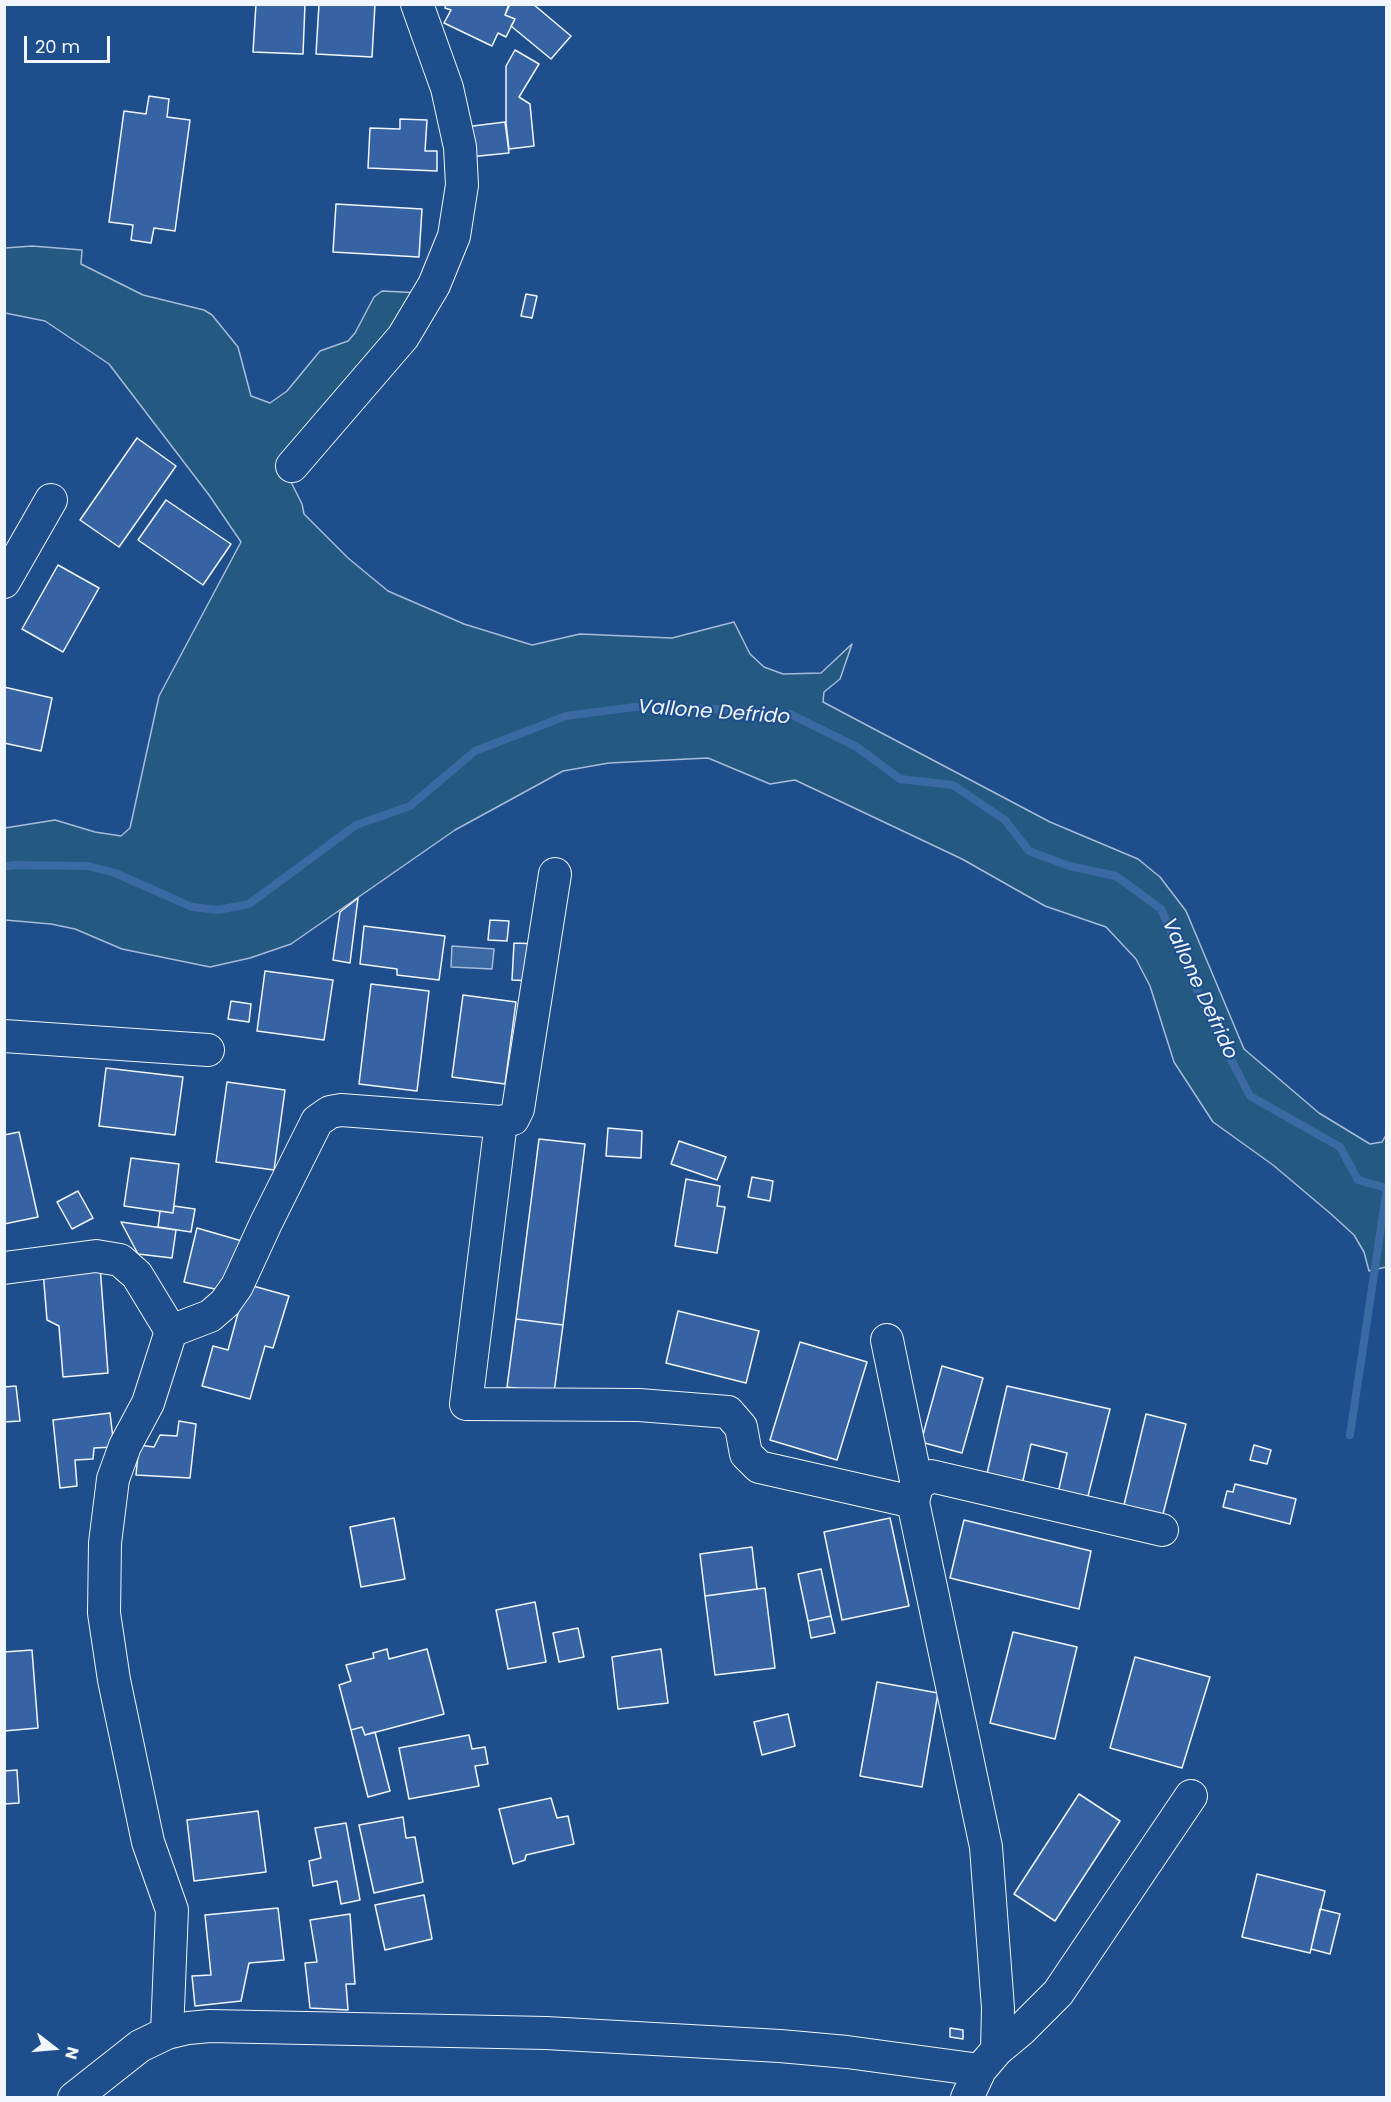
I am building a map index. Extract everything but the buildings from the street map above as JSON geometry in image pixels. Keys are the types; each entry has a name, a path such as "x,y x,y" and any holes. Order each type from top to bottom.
{"street":[{"path":"292,466 403,337 434,285 454,236 462,185 460,147 447,88 417,4"},
{"path":"4,582 51,500"},
{"path":"171,1331 210,1316 225,1303 237,1286 317,1121 330,1112 341,1110 501,1122 513,1119 518,1109 555,874"},
{"path":"4,1036 208,1050"},
{"path":"501,1122 466,1404 639,1405 728,1412 741,1427 746,1454 759,1467 915,1493"},
{"path":"4,1268 96,1256 120,1260 137,1275 171,1331 148,1402 125,1446 113,1479 105,1543 104,1613 114,1680 148,1842 172,1910 167,2033"},
{"path":"887,1341 986,1847 998,2008 982,2072"},
{"path":"915,1493 931,1476 1162,1530"},
{"path":"982,2072 1058,1993 1191,1796"},
{"path":"74,2097 140,2046 167,2033 210,2026 546,2033 780,2046 847,2052 982,2072"}],"shaded area":[{"path":"32,246 82,250 81,264 143,295 204,310 212,315 238,347 251,396 270,403 287,391 320,351 348,341 355,333 374,297 382,291 422,293 287,474 302,504 304,514 348,558 388,591 464,624 532,645 580,634 672,638 734,622 750,654 764,667 783,674 821,673 852,644 840,679 824,692 823,702 1050,822 1138,859 1160,877 1186,911 1244,1049 1319,1113 1370,1144 1382,1142 1386,1135 1386,1267 1369,1271 1364,1252 1354,1235 1273,1165 1213,1122 1174,1062 1150,986 1136,959 1106,927 1045,906 962,859 795,780 770,784 708,758 609,763 563,771 455,830 291,944 250,958 210,967 122,949 75,929 51,924 5,920 5,828 55,820 95,832 121,836 130,828 159,696 241,542 209,495 109,364 45,321 5,313 5,248"},
{"path":"452,946 494,949 492,969 451,967"}],"waterway":[{"name":"Vallone Defrido","path":"4,867 14,865 88,866 115,873 192,907 218,910 249,904 356,825 410,806 475,751 566,716 650,705 790,714 857,747 900,779 953,785 1005,820 1029,851 1069,866 1116,876 1161,909 1211,1021 1250,1096 1340,1147 1358,1180 1386,1188"},
{"path":"1350,1435 1386,1194"}]}
